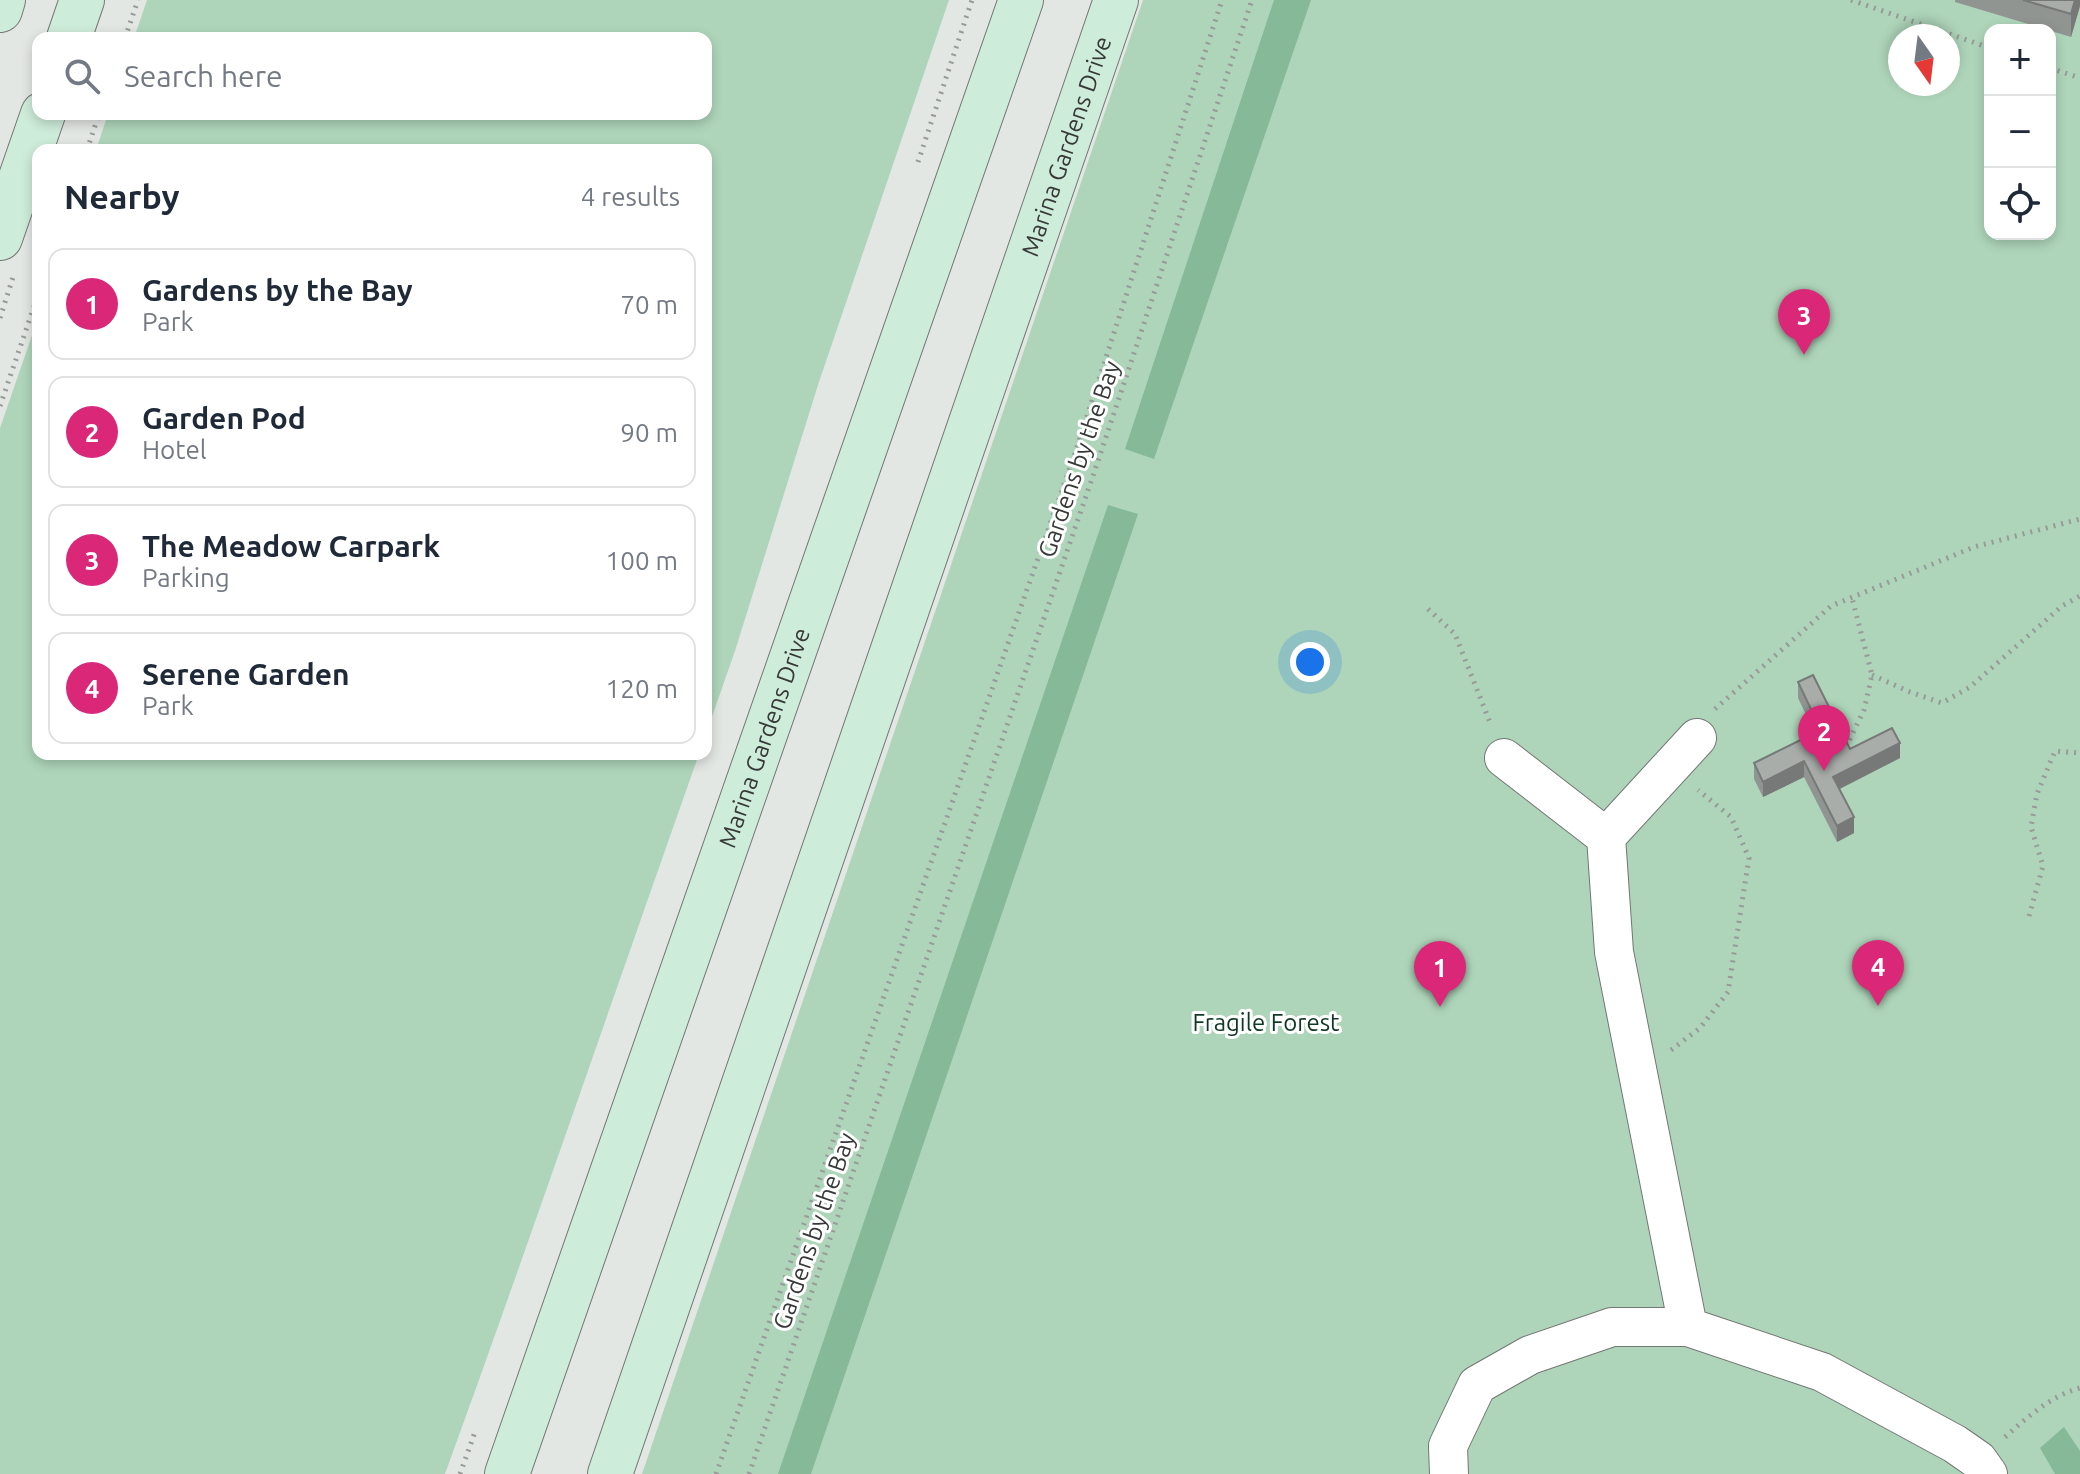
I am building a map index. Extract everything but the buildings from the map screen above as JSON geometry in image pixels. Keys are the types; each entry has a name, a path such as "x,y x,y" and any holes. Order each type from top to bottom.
{"main road":[{"path":"0,10 3,0"},
{"path":"71,32 82,0"},
{"name":"Marina Gardens Drive","path":"507,1474 1021,0"},
{"name":"Marina Gardens Drive","path":"610,1474 1116,0"},
{"path":"33,144 41,120"},
{"path":"0,238 32,146"}],"street":[{"path":"1688,1327 1614,952 1606,837 1697,738"},
{"path":"1504,758 1606,837"},
{"path":"1449,1474 1448,1446 1477,1385 1530,1355 1612,1327 1688,1327 1822,1372 1955,1444 1983,1467"}],"path":[{"path":"127,32 138,0"},
{"path":"716,1474 1075,453 1222,0"},
{"name":"Gardens by the Bay","path":"749,1474 1104,444 1252,0"},
{"path":"1851,0 1984,46"},
{"path":"2056,70 2080,78"},
{"path":"89,144 97,120"},
{"path":"0,406 32,313"},
{"path":"1697,738 1714,709 1831,606 1974,547 2080,519"},
{"path":"1872,675 1942,703 1970,687 2062,606 2080,596"},
{"path":"1844,751 1864,710 1872,675 1852,598"},
{"path":"1428,609 1455,634 1504,758"},
{"path":"2029,916 2043,866 2031,827 2037,794 2055,751 2080,753"},
{"path":"1637,1075 1700,1028 1728,992 1749,858 1731,817 1684,779 1666,771"},
{"path":"1983,1467 2038,1409 2064,1392 2080,1388"}],"green space":[{"path":"147,0 949,0 818,385 712,717 712,144 98,144 106,120 712,120 712,32 136,32"},
{"name":"Fragile Forest","path":"1143,0 2080,0 2080,1474 642,1474"},
{"path":"32,335 32,760 697,760 445,1474 0,1474 0,428"}],"shaded area":[{"path":"1274,0 1311,0 1154,459 1125,449"},
{"path":"1108,505 1138,514 811,1474 778,1474"},
{"path":"2064,1427 2080,1451 2080,1474 2055,1474 2040,1448"}],"place":[{"name":"The Meadow Carpark","path":"1804,355"},
{"name":"Garden Pod","path":"1824,771"},
{"name":"Serene Garden","path":"1878,1006"},
{"name":"Gardens by the Bay","path":"1440,1007"}]}
